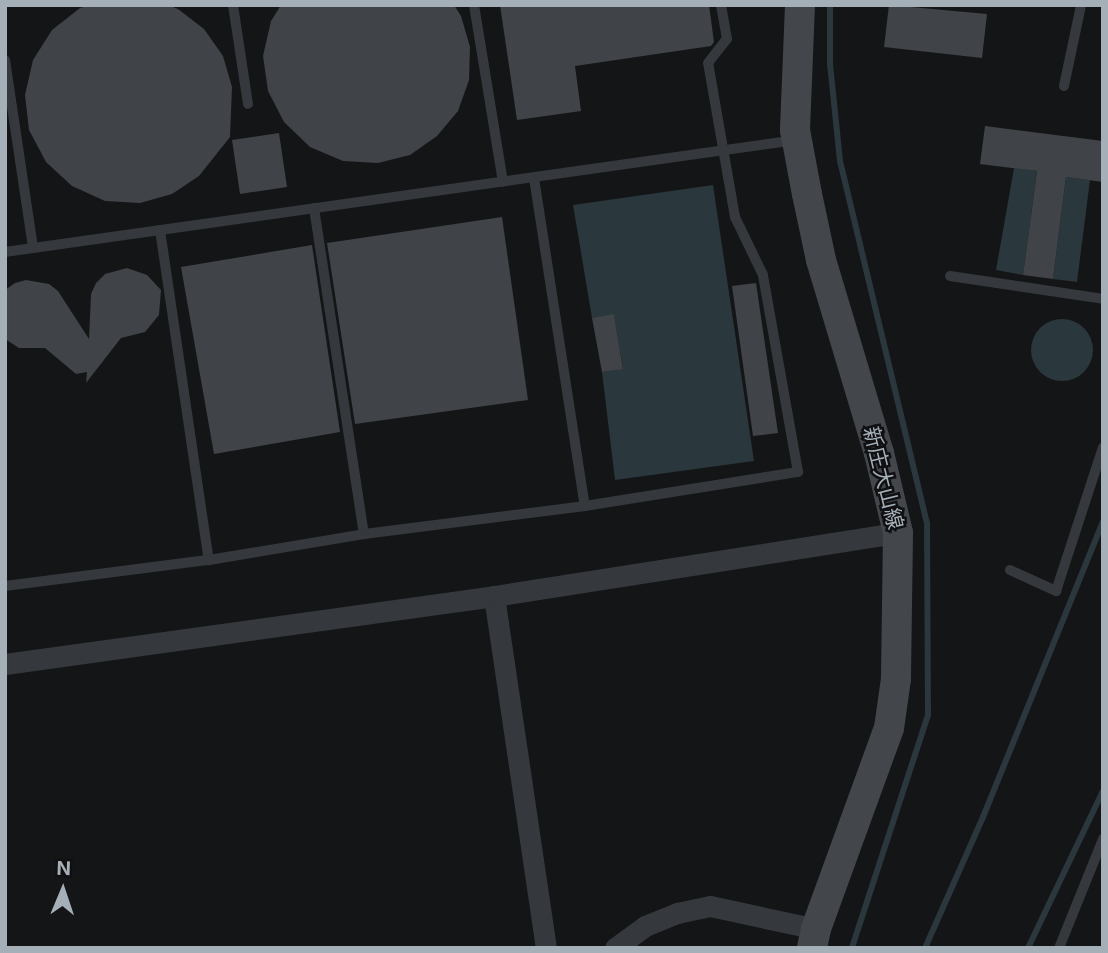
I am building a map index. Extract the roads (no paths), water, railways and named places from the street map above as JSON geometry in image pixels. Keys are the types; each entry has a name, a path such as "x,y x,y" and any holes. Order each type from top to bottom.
{"main road":[{"name":"新庄大山線","path":"800,5 795,79 797,140 821,260 879,453 898,533 896,679 889,729 814,938"}],"street":[{"path":"5,664 494,596 898,533"},
{"path":"494,596 546,948"},
{"path":"615,948 645,926 677,913 710,906 814,938"}],"lane":[{"path":"233,5 248,104"},
{"path":"474,5 503,182"},
{"path":"5,586 209,560 364,534 585,506 798,472 763,275 735,217 708,63 727,38 721,5"},
{"path":"1064,86 1081,5"},
{"path":"5,60 33,248"},
{"path":"5,252 797,140"},
{"path":"534,178 585,506"},
{"path":"314,208 364,534"},
{"path":"160,230 209,560"},
{"path":"950,276 1103,299"},
{"path":"1010,570 1056,591 1103,447"},
{"path":"1059,948 1103,839"}],"waterway":[{"path":"830,5 830,64 840,161 927,523 928,715 852,948"},
{"path":"925,948 983,817 1103,521"},
{"path":"1028,948 1103,791"}]}
